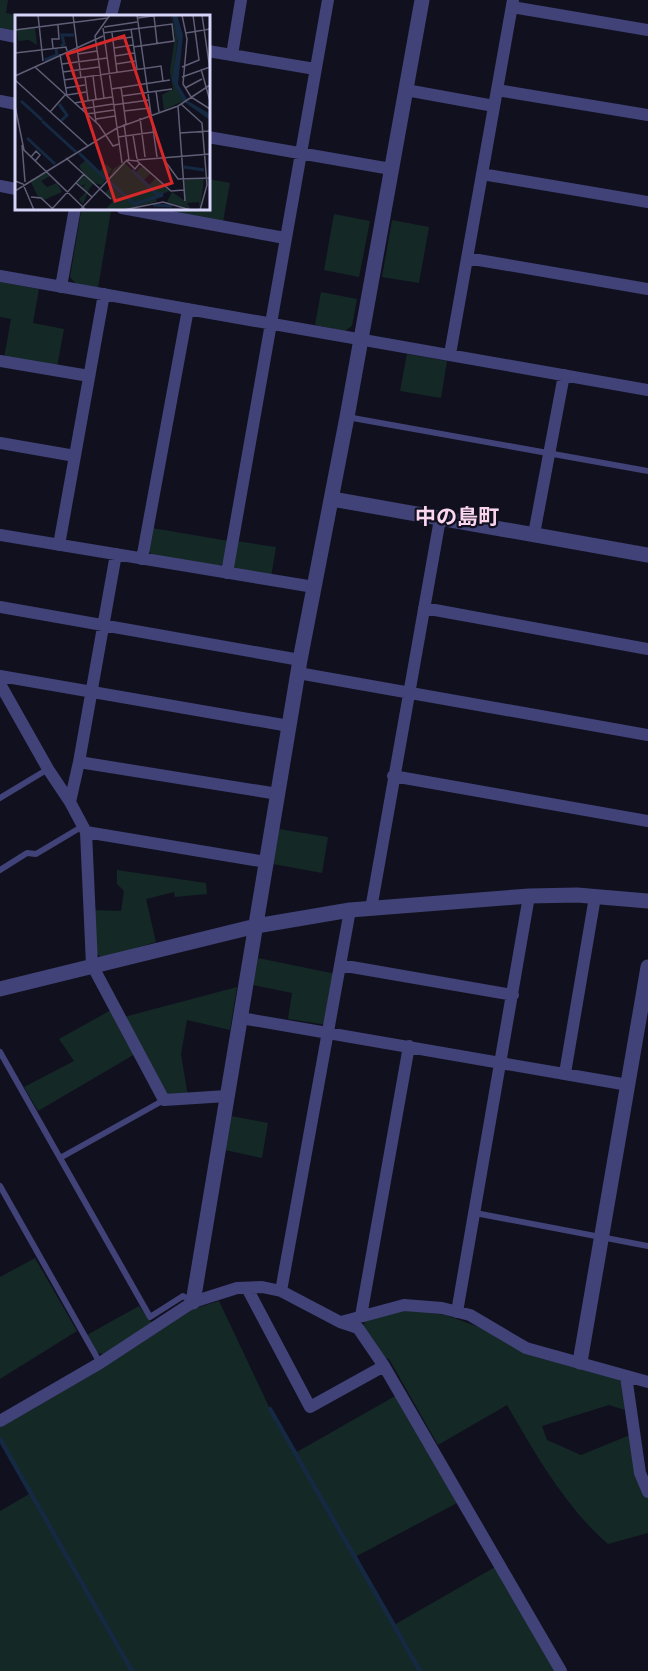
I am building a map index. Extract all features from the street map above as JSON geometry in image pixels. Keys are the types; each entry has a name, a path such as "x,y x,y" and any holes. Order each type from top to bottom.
{"street":[{"path":"111,15 115,0"},
{"path":"232,55 241,0"},
{"path":"227,573 328,0"},
{"path":"193,1302 299,667 332,499 422,0"},
{"path":"450,354 512,4 648,30"},
{"path":"0,34 15,37"},
{"path":"210,51 315,69"},
{"path":"406,90 494,106"},
{"path":"497,90 648,116"},
{"path":"0,101 15,104"},
{"path":"210,137 392,169"},
{"path":"482,174 648,202"},
{"path":"0,186 15,189"},
{"path":"61,287 75,210"},
{"path":"133,210 285,238"},
{"path":"467,258 648,289"},
{"path":"0,276 648,390"},
{"path":"59,545 104,294"},
{"path":"142,559 188,309"},
{"path":"0,361 89,376"},
{"path":"534,534 564,375"},
{"path":"0,443 75,456"},
{"path":"332,499 648,555"},
{"path":"371,909 440,519"},
{"path":"0,535 314,587"},
{"path":"70,802 116,554"},
{"path":"0,607 103,624 408,693 648,735"},
{"path":"424,608 648,649"},
{"path":"0,676 289,726"},
{"path":"0,684 84,829 92,966 164,1100 227,1096"},
{"path":"79,762 278,794"},
{"path":"393,776 648,821"},
{"path":"84,829 266,862"},
{"path":"457,1311 529,896"},
{"path":"0,989 256,926 350,910 529,896 648,901"},
{"path":"565,1073 595,897"},
{"path":"281,1291 350,910"},
{"path":"340,965 513,995"},
{"path":"580,1362 648,967"},
{"path":"241,1018 628,1085"},
{"path":"361,1316 409,1046"},
{"path":"0,1420 100,1363 193,1302 237,1288 262,1287 281,1291 358,1329 384,1366 561,1671"},
{"path":"247,1288 310,1407 384,1366"},
{"path":"340,1322 404,1305 457,1311 470,1315 526,1348 648,1382"},
{"path":"626,1376 640,1473 648,1492"}],"lane":[{"path":"347,417 648,471"},
{"path":"0,798 48,769"},
{"path":"0,870 27,853 36,854 84,829"},
{"path":"0,1052 150,1317 183,1296 193,1302"},
{"path":"60,1158 164,1100"},
{"path":"0,1186 100,1363"},
{"path":"475,1213 648,1246"}],"green space":[{"path":"0,0 8,0 6,13 16,15 15,33 0,31"},
{"path":"210,179 230,183 223,222 168,212 168,210 210,210"},
{"path":"83,210 111,211 98,288 76,284 70,277"},
{"path":"334,214 370,221 359,277 324,270"},
{"path":"392,220 429,227 419,283 382,277"},
{"path":"0,282 39,289 33,323 64,329 57,367 4,358 11,319 0,317"},
{"path":"321,292 357,299 352,326 345,331 315,325"},
{"path":"407,354 447,361 441,398 400,391"},
{"path":"152,528 229,541 225,562 218,567 154,557 148,550"},
{"path":"236,541 276,547 271,577 236,571 232,564"},
{"path":"279,829 328,837 322,873 273,864"},
{"path":"117,870 206,883 207,894 175,897 174,892 146,899 156,942 102,958 95,952 93,910 121,911 124,891 117,884"},
{"path":"258,958 336,974 326,1023 288,1019 292,993 253,985"},
{"path":"237,987 230,1030 187,1020 181,1054 188,1097 171,1097 164,1093 124,1017"},
{"path":"111,1010 135,1054 38,1111 24,1087 74,1061 59,1039"},
{"path":"231,1116 268,1123 262,1158 225,1150"},
{"path":"35,1258 77,1331 0,1379 0,1277"},
{"path":"219,1301 270,1409 295,1453 397,1395 457,1503 355,1557 394,1625 495,1567 555,1671 0,1671 0,1511 31,1493 0,1439 0,1427 190,1310"},
{"path":"139,1306 153,1325 108,1355 97,1353 87,1335"},
{"path":"404,1310 446,1315 623,1380 625,1410 609,1405 542,1426 547,1440 581,1455 630,1435 648,1497 648,1533 608,1544 592,1529 565,1496 507,1405 438,1445 389,1359 383,1357 363,1329 365,1320"}],"waterway":[{"path":"270,1409 420,1671"},
{"path":"0,1439 132,1671"}],"district":[{"name":"中の島町","path":"457,516"}]}
